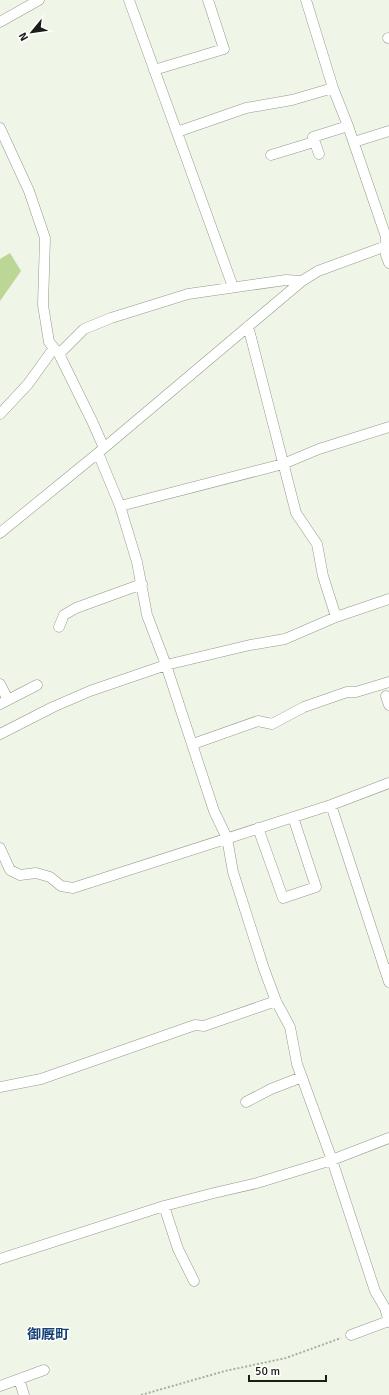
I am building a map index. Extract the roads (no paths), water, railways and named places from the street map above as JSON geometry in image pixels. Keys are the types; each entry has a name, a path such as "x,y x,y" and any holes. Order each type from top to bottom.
{"street":[{"path":"0,22 38,0"},
{"path":"129,0 233,287"},
{"path":"154,70 224,49 208,0"},
{"path":"306,0 333,88 354,142 386,237 386,255 389,263"},
{"path":"177,132 246,108 292,100 333,88"},
{"path":"318,154 313,137 348,126"},
{"path":"354,142 389,131"},
{"path":"1,135 30,192 45,238 43,305 49,342 56,351 92,421 137,562 147,615 166,665 214,811 227,838 233,872 264,969 276,1001 290,1027 297,1064 332,1160 375,1291 387,1307 389,1322 351,1334"},
{"path":"271,156 314,142"},
{"path":"0,533 101,451 302,281 318,271 387,246"},
{"path":"0,414 56,351 84,329 111,318 188,294 286,280 302,281"},
{"path":"248,326 296,513 316,544 323,576 336,617"},
{"path":"120,506 283,464 319,448 389,427"},
{"path":"59,627 64,614 76,608 142,584"},
{"path":"0,734 53,707 90,691 166,665 250,645 285,639 336,617 389,599"},
{"path":"193,744 258,721 272,724 304,707 347,692 356,692 389,682"},
{"path":"0,684 4,702 37,685"},
{"path":"0,848 10,870 20,875 36,874 50,877 60,886 73,888 331,805 389,783"},
{"path":"331,805 387,969 389,982"},
{"path":"258,828 284,898 316,887 293,817"},
{"path":"0,1087 41,1079 195,1025 204,1026 276,1001"},
{"path":"246,1102 270,1089 302,1077"},
{"path":"0,1259 164,1206 214,1192 258,1184 332,1160 389,1138"},
{"path":"164,1206 178,1249 194,1281"},
{"path":"0,1386 44,1370"},
{"path":"19,1379 24,1395"}],"district":[{"name":"御厩町","path":"48,1334"}]}
